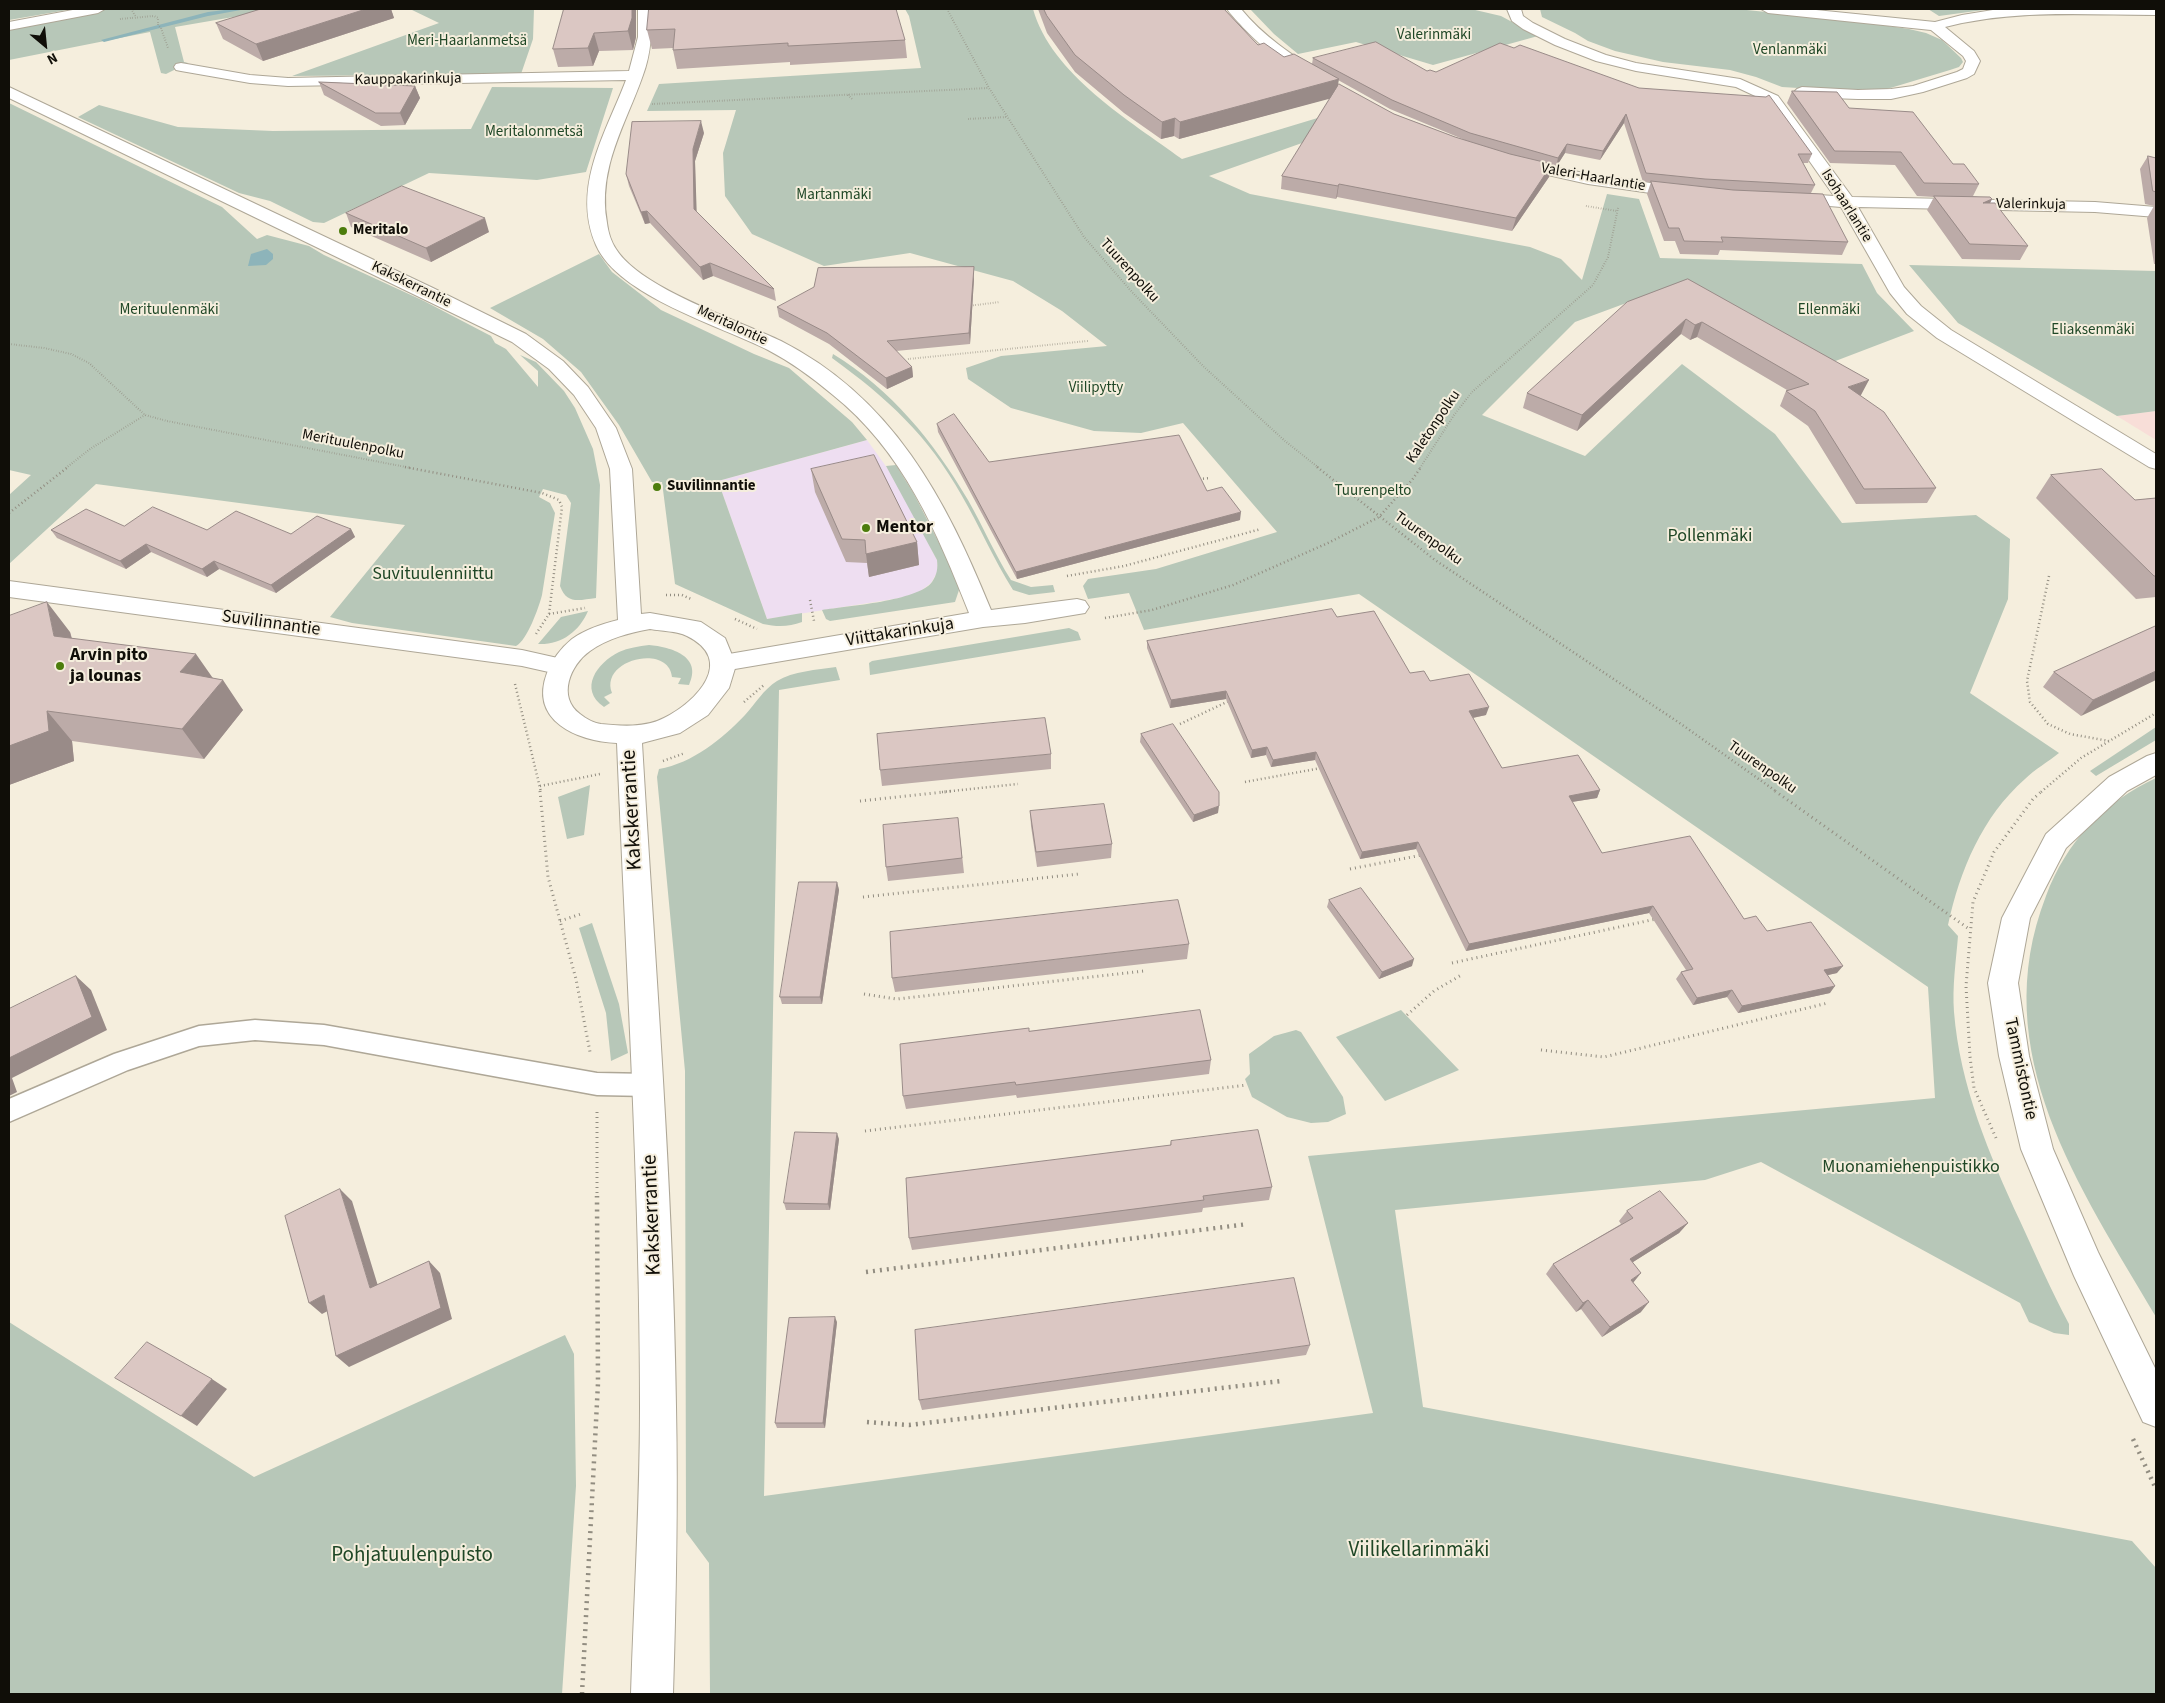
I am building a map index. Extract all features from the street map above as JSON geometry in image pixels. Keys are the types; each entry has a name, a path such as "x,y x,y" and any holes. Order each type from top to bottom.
{"street":[{"path":"9,26 98,9"},
{"name":"Meritalontie","path":"645,9 646,38 642,58 602,153 598,172 595,206 603,241 610,254 640,281 662,294 745,331 799,361 873,419 918,477 950,536 983,619"},
{"path":"1234,9 1245,23 1276,51 1333,86"},
{"name":"Isohaarlantie","path":"1514,9 1517,18 1528,26 1560,42 1601,58 1636,67 1723,79 1740,83 1765,94 1779,105 1846,202 1903,299 1925,320 1944,334 2100,426 2156,463"},
{"path":"1768,9 1935,26 1972,17 2024,12 2156,11"},
{"path":"1765,94 1786,92 1858,95 1892,94 1909,91 1969,71 1972,60 1969,54 1935,26"},
{"name":"Kauppakarinkuja","path":"181,67 250,79 288,82 636,75"},
{"name":"Kakskerrantie","path":"9,92 427,292 519,338 556,364 581,390 606,428 621,469 630,624"},
{"name":"Valeri-Haarlantie","path":"1497,158 1588,179 1645,189 1704,194"},
{"path":"1769,197 1846,202"},
{"name":"Valerinkuja","path":"1846,202 2095,207 2156,212"},
{"name":"Suvilinnantie","path":"9,589 515,657 562,667"},
{"name":"Viittakarinkuja","path":"724,663 983,619 1024,616 1077,607"},
{"path":"669,621 702,631 714,641 721,652 724,663 722,680 715,693 704,706 689,717 650,733 629,736 609,735 591,731 575,724 564,714 557,702 555,688 562,667 578,648 593,637 611,629 630,624 669,621"},
{"name":"Kakskerrantie","path":"629,736 640,966 649,1085 658,1407 652,1694"},
{"name":"Tammistontie","path":"2156,763 2118,784 2056,841 2016,918 2004,983 2014,1056 2037,1149 2086,1264 2156,1409"}],"lane":[{"path":"9,1111 25,1102 122,1061 199,1036 255,1030 324,1034 596,1084 649,1085"}],"path":[{"path":"131,9 136,16"},
{"name":"Tuurenpolku","path":"947,9 989,88 1084,237 1132,292 1203,366 1285,441 1435,560 1681,724 1969,929"},
{"path":"120,18 154,16 158,18 158,25 161,28"},
{"path":"650,104 989,88"},
{"path":"847,94 853,100"},
{"path":"968,119 1007,117"},
{"name":"Kaletonpolku","path":"1138,612 1152,610 1233,585 1328,543 1379,517 1412,480 1454,415 1472,392 1593,285 1603,273 1612,244 1614,221 1619,204"},
{"path":"965,307 1000,302"},
{"path":"908,359 1088,341"},
{"name":"Merituulenpolku","path":"9,344 44,348 71,354 89,363 145,415 167,421 542,493 559,500 562,507 549,614 532,641"},
{"path":"9,513 90,449 145,415"},
{"path":"1191,481 1210,478"},
{"path":"1067,576 1124,566 1261,529"},
{"path":"2049,576 2027,681 2030,702 2048,724 2070,734 2110,742"},
{"path":"810,600 815,628"},
{"path":"549,614 586,608"},
{"path":"514,680 540,786 548,877 576,979 596,1084 598,1383 582,1694"},
{"path":"1180,724 1236,698"},
{"path":"1245,782 1323,767"},
{"path":"540,786 593,775"},
{"path":"860,801 1018,784"},
{"path":"1350,869 1428,854"},
{"path":"863,897 1079,874"},
{"path":"560,921 581,914"},
{"path":"1452,963 1664,917"},
{"path":"864,994 897,999 1144,971"},
{"path":"1407,1015 1434,991 1463,974"},
{"path":"1541,1050 1604,1057 1828,1003"},
{"path":"865,1130 1247,1085"},
{"path":"866,1272 1248,1224"},
{"path":"867,1422 909,1425 1281,1381"}],"shaded area":[{"path":"2156,411 2156,440 2117,416"},
{"path":"867,440 893,476 937,560 938,571 931,583 918,593 900,598 767,619 718,481"}],"green space":[{"path":"9,9 73,9 9,20"},
{"path":"105,9 280,9 175,27 184,62 188,63 166,74 161,73 150,32 9,60 9,30 20,28 9,28"},
{"name":"Meri-Haarlanmetsä","path":"410,9 534,9 533,39 521,74 292,76 439,23"},
{"path":"905,9 1033,9 1042,33 1074,75 1117,112 1182,159 1344,110 1364,121 1209,176 1250,194 1530,247 1561,259 1582,280 1607,194 1639,199 1660,258 1862,264 1877,293 1914,331 1825,365 1683,282 1575,322 1482,415 1585,456 1682,364 1775,434 1842,523 1976,515 2010,539 2008,599 1970,693 2059,753 2029,775 2010,794 1985,827 1966,865 1948,925 1958,936 1954,1012 1962,1066 1987,1145 2069,1324 2069,1335 2054,1333 2029,1322 2020,1303 1761,1162 1705,1180 1395,1210 1423,1407 2132,1541 2156,1568 2156,1694 710,1694 709,1563 686,1532 685,1071 657,777 659,769 672,766 695,756 717,741 745,715 768,688 783,678 805,671 836,667 840,680 779,690 764,1496 1373,1413 1308,1156 1935,1098 1928,987 1359,594 1144,630 1129,593 1088,599 1083,586 1088,579 1156,569 1277,532 1183,423 1141,433 1094,431 1011,408 968,379 966,368 1001,356 1107,346 1062,311 1013,281 910,253 824,266 752,234 725,196 723,153 736,110 647,111 659,84 921,68 909,16"},
{"name":"Valerinmäki","path":"1250,9 1471,9 1501,16 1538,36 1433,65 1356,42 1298,54 1274,34"},
{"name":"Venlanmäki","path":"1540,9 1737,9 1854,21 1926,33 1942,40 1963,62 1959,67 1887,89 1847,91 1782,87 1730,70 1663,62 1615,51 1588,41 1542,17"},
{"path":"1928,9 1991,9 1939,16"},
{"name":"Meritalonmetsä","path":"492,87 613,88 586,172 537,180 429,173 324,223 313,222 270,201 239,193 78,117 99,105 178,127 273,131 471,129"},
{"name":"Merituulenmäki","path":"9,103 222,207 257,239 267,235 309,246 324,255 424,301 491,336 495,343 506,349 538,387 538,371 520,355 536,362 564,391 575,408 593,449 600,485 596,598 570,599 560,586 571,503 566,495 543,489 539,497 550,503 555,513 542,595 528,631 516,646 352,623 330,617 405,525 96,484 9,564 9,495 31,475 9,470"},
{"path":"599,254 612,272 661,310 754,354 789,368 852,422 867,440 718,481 767,619 802,613 802,622 783,626 763,624 675,584 662,482 652,482 619,425 581,372 543,339 490,308"},
{"name":"Eliaksenmäki","path":"1909,265 2156,271 2156,411 2117,416 1958,323"},
{"path":"833,354 874,383 926,438 968,500 1011,580 1031,587 1053,585 1055,592 1029,595 1013,590 962,496 935,454 905,419 871,388 832,358"},
{"path":"896,465 914,494 957,578 959,590 955,602 830,621 826,619 822,610 881,602 912,594 924,588 935,577 937,560 886,466"},
{"path":"588,611 580,625 562,640 538,644 561,617"},
{"path":"1069,628 1078,632 1081,640 870,675 869,663 872,661"},
{"path":"649,645 675,651 688,660 692,667 689,685 678,684 681,678 672,677 668,667 660,660 636,659 624,664 615,671 611,681 612,693 604,697 610,703 604,707 596,700 592,692 594,677 598,669 619,652"},
{"path":"2156,727 2156,740 2096,776 2090,771"},
{"path":"2156,778 2156,1317 2098,1218 2072,1168 2050,1117 2034,1064 2027,1010 2030,954 2046,896 2064,858 2089,826 2104,812 2120,799"},
{"path":"590,785 584,835 567,839 558,797"},
{"path":"592,923 619,1004 628,1053 611,1061 606,1013 579,928"},
{"path":"1401,1010 1459,1070 1385,1101 1336,1037"},
{"path":"1296,1030 1301,1032 1343,1097 1346,1114 1328,1122 1311,1123 1287,1117 1252,1097 1245,1079 1250,1074 1249,1054 1274,1036"},
{"name":"Pohjatuulenpuisto","path":"9,1322 254,1477 565,1335 574,1354 576,1486 562,1694 9,1694"}],"water":[{"path":"267,249 273,254 273,259 266,265 248,266 251,254"}],"building":[{"path":"261,9 366,9 256,44 216,23"},
{"path":"564,9 632,9 632,18 628,31 594,33 588,48 553,49"},
{"path":"649,9 896,9 905,40 788,46 788,43 673,50 675,29 647,30"},
{"path":"1044,9 1224,9 1258,45 1264,43 1284,57 1294,54 1339,79 1180,122 1175,118 1162,122 1124,95 1075,55"},
{"path":"1376,42 1427,71 1436,72 1500,43 1514,48 1520,45 1639,88 1766,97 1769,95 1812,154 1798,154 1815,185 1705,179 1646,173 1626,114 1603,151 1567,144 1558,158 1470,133 1392,100 1313,58"},
{"path":"319,82 415,86 400,113 376,113"},
{"path":"1339,84 1394,114 1455,137 1510,154 1552,164 1516,218 1339,184 1338,186 1282,176"},
{"path":"1792,91 1837,92 1849,108 1913,112 1953,164 1964,164 1979,184 1924,183 1901,152 1835,151"},
{"path":"701,121 693,149 694,209 774,289 710,263 700,267 647,211 641,212 626,174 632,122"},
{"path":"2148,156 2156,158 2156,192 2153,191"},
{"path":"1651,181 1733,190 1823,194 1848,242 1721,237 1723,242 1684,241 1679,228 1669,228"},
{"path":"402,186 485,218 426,248 346,213"},
{"path":"1934,196 1990,197 1992,199 1983,203 1995,203 2028,246 1970,244"},
{"path":"974,267 969,333 887,341 912,367 886,378 827,333 777,307 814,287 818,268"},
{"path":"1688,279 1869,380 1848,387 1884,412 1936,488 1864,489 1815,411 1786,391 1809,384 1702,322 1695,325 1686,319 1582,415 1527,393 1627,302"},
{"path":"954,414 989,462 1179,435 1207,491 1222,487 1241,512 1016,572 937,424"},
{"name":"Mentor","path":"874,455 917,542 866,554 865,540 842,539 811,469"},
{"path":"2102,469 2135,500 2156,498 2156,576 2051,475"},
{"path":"153,507 207,530 236,511 291,534 317,516 351,529 271,585 214,561 202,569 146,544 120,561 51,530 86,509 124,526"},
{"path":"47,602 54,636 196,654 180,672 223,680 182,729 47,711 49,731 9,746 9,616"},
{"path":"1332,609 1337,617 1374,611 1410,673 1424,671 1430,681 1469,674 1489,707 1469,711 1502,768 1578,755 1600,790 1569,796 1602,853 1690,836 1744,919 1756,916 1767,931 1811,922 1843,966 1824,970 1835,986 1742,1006 1732,990 1697,998 1681,972 1693,969 1653,906 1469,944 1418,842 1362,852 1316,752 1273,760 1267,747 1252,750 1226,691 1171,700 1147,641"},
{"path":"2156,626 2156,671 2093,700 2054,672"},
{"path":"1045,718 1051,754 880,770 877,734"},
{"path":"1173,724 1219,792 1219,806 1194,815 1141,734"},
{"path":"1104,804 1112,844 1036,852 1030,811"},
{"path":"958,818 962,858 886,867 883,825"},
{"path":"799,882 837,882 820,997 780,997"},
{"path":"1361,888 1414,959 1382,972 1329,900"},
{"path":"1178,900 1189,944 892,978 890,932"},
{"path":"76,976 92,1017 9,1058 9,1009"},
{"path":"1200,1010 1211,1060 1016,1085 1015,1082 903,1096 900,1044 1029,1028 1029,1031"},
{"path":"1258,1130 1272,1187 1203,1196 1204,1200 909,1238 906,1178 1171,1145 1171,1141"},
{"path":"795,1132 837,1133 828,1204 784,1203"},
{"path":"340,1189 370,1288 429,1261 441,1308 336,1356 324,1295 309,1303 285,1216"},
{"path":"1660,1191 1688,1223 1630,1259 1641,1273 1631,1280 1649,1302 1610,1327 1588,1300 1583,1303 1553,1264 1633,1218 1627,1211"},
{"path":"1294,1278 1310,1345 919,1400 915,1330"},
{"path":"835,1317 823,1423 775,1423 789,1318"},
{"path":"147,1342 212,1379 181,1416 115,1378"}],"waterway":[{"path":"104,40 208,14 243,9"}],"place":[{"name":"Meritalo","path":"343,231"},
{"name":"Suvilinnantie","path":"657,487"},
{"name":"Mentor","path":"866,528"},
{"name":"Arvin pito ja lounas","path":"60,666"}],"park label":[{"name":"Martanmäki","path":"834,196"},
{"name":"Ellenmäki","path":"1829,311"},
{"name":"Viilipytty","path":"1096,389"},
{"name":"Tuurenpelto","path":"1373,492"},
{"name":"Pollenmäki","path":"1710,537"},
{"name":"Suvituulenniittu","path":"433,575"},
{"name":"Muonamiehenpuistikko","path":"1911,1168"},
{"name":"Viilikellarinmäki","path":"1419,1551"}]}
